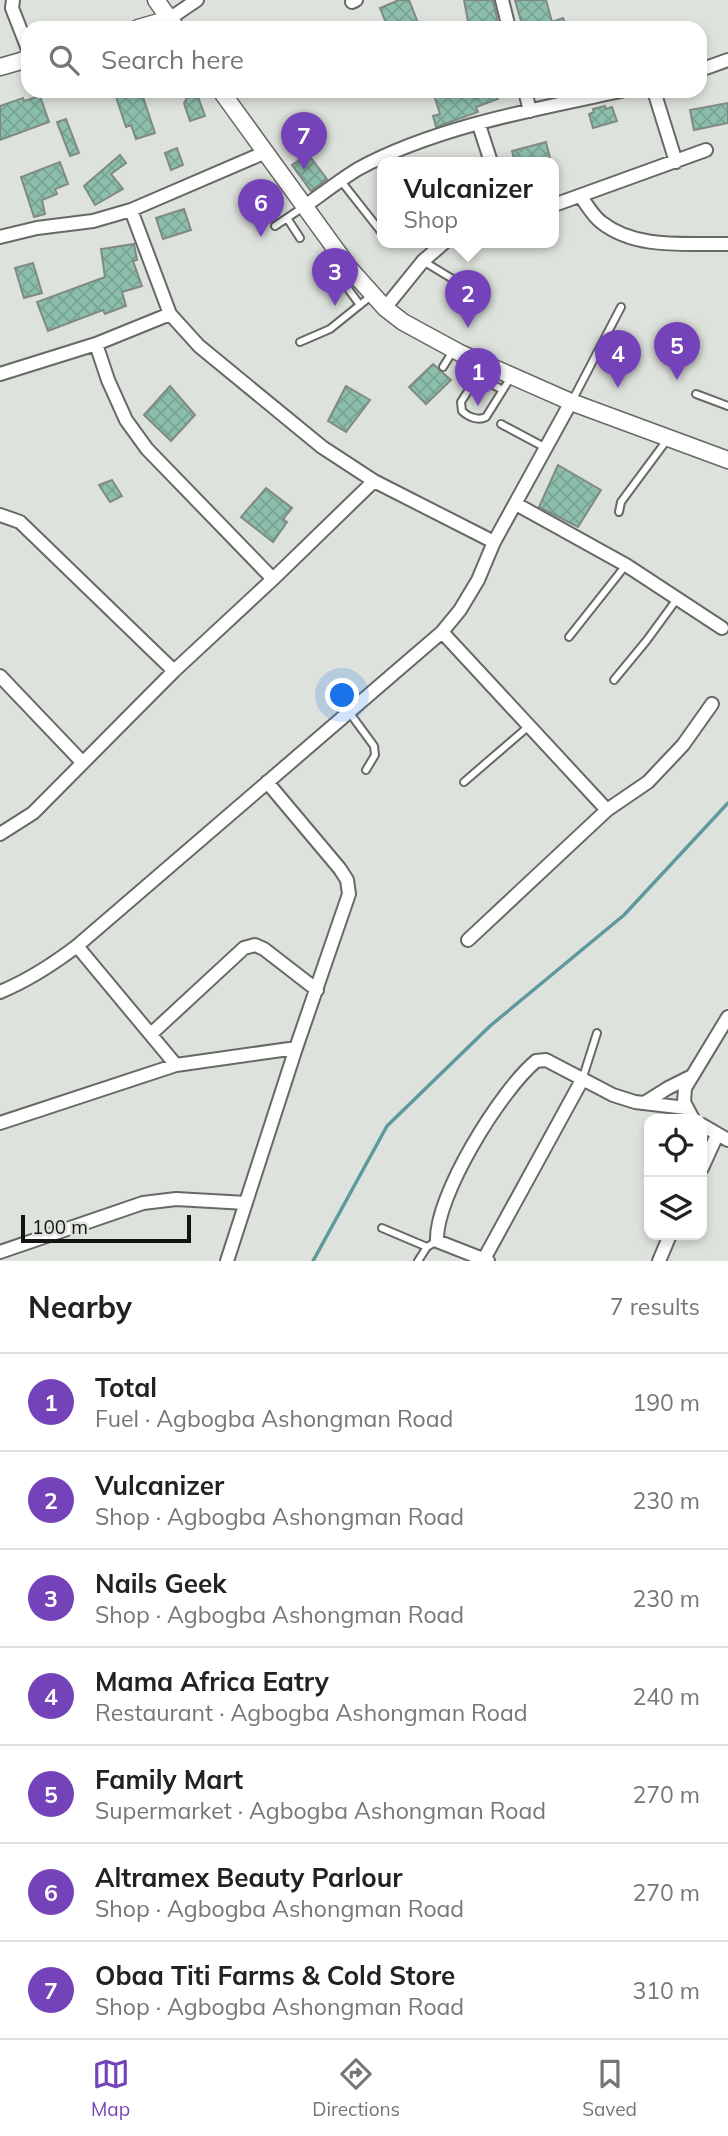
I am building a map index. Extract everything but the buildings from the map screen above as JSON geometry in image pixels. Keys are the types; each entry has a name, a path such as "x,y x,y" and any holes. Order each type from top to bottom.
{"street":[{"path":"13,0 12,8 21,31"},
{"path":"156,0 170,21"},
{"path":"175,21 197,0"},
{"path":"502,0 507,21"},
{"path":"0,67 21,61"},
{"path":"707,68 728,61"},
{"path":"227,98 350,269 366,300 385,308 403,322 454,350 482,371 508,383 571,402 728,460"},
{"path":"527,98 530,111"},
{"path":"386,157 421,141 589,98"},
{"path":"656,98 676,162"},
{"path":"479,125 489,157"},
{"path":"559,204 706,150"},
{"path":"0,237 37,228 93,221 131,209 266,152"},
{"path":"305,206 358,170 377,161"},
{"path":"581,197 600,222 617,232 651,243 728,244"},
{"path":"131,209 170,314 199,346 322,447 374,481 494,542"},
{"path":"385,308 423,261 438,248"},
{"path":"0,374 96,344 170,314"},
{"path":"96,344 126,420 147,449 273,579"},
{"path":"0,992 48,968 77,946 442,632 460,610 478,580 494,542 571,402"},
{"path":"0,834 33,813 174,671 374,481"},
{"path":"516,503 626,565 722,628"},
{"path":"0,515 20,522 174,671"},
{"path":"442,632 607,810"},
{"path":"0,676 82,762"},
{"path":"468,940 607,810 648,782 683,744 712,704"},
{"path":"227,1261 349,894 347,880 340,869 267,782"},
{"path":"151,1034 244,948 255,945 317,990"},
{"path":"77,946 176,1065"},
{"path":"690,1114 684,1102 685,1088 728,1017"},
{"path":"0,1123 176,1065 296,1048"},
{"path":"582,1080 486,1260 432,1244 438,1222 473,1141 527,1068 536,1061 546,1060 613,1095 644,1103 686,1108"},
{"path":"644,1103 693,1076"},
{"path":"707,1128 723,1137 707,1161"},
{"path":"0,1252 143,1203 176,1199 246,1203"},
{"path":"659,1261 668,1240"}],"lane":[{"path":"341,181 377,227"},
{"path":"275,226 305,206"},
{"path":"287,218 300,238"},
{"path":"423,261 474,292"},
{"path":"300,342 330,330 366,300 335,271"},
{"path":"571,402 621,307"},
{"path":"443,367 454,350"},
{"path":"482,371 461,402 465,415 479,419 486,417 508,383"},
{"path":"696,394 728,406"},
{"path":"501,424 546,448"},
{"path":"619,512 621,502 668,438"},
{"path":"569,637 626,565"},
{"path":"614,680 678,597"},
{"path":"349,712 374,746 375,755 366,770"},
{"path":"464,782 529,726"},
{"path":"582,1080 597,1033"},
{"path":"382,1228 432,1244 418,1261"}],"waterway":[{"path":"313,1261 387,1126 490,1026 624,915 728,803"}],"place":[{"name":"Obaa Titi Farms & Cold Store","path":"304,170"},
{"name":"Altramex Beauty Parlour","path":"261,237"},
{"name":"Nails Geek","path":"335,306"},
{"name":"Vulcanizer","path":"468,328"},
{"name":"Family Mart","path":"677,380"},
{"name":"Mama Africa Eatry","path":"618,388"},
{"name":"Total","path":"478,406"}]}
